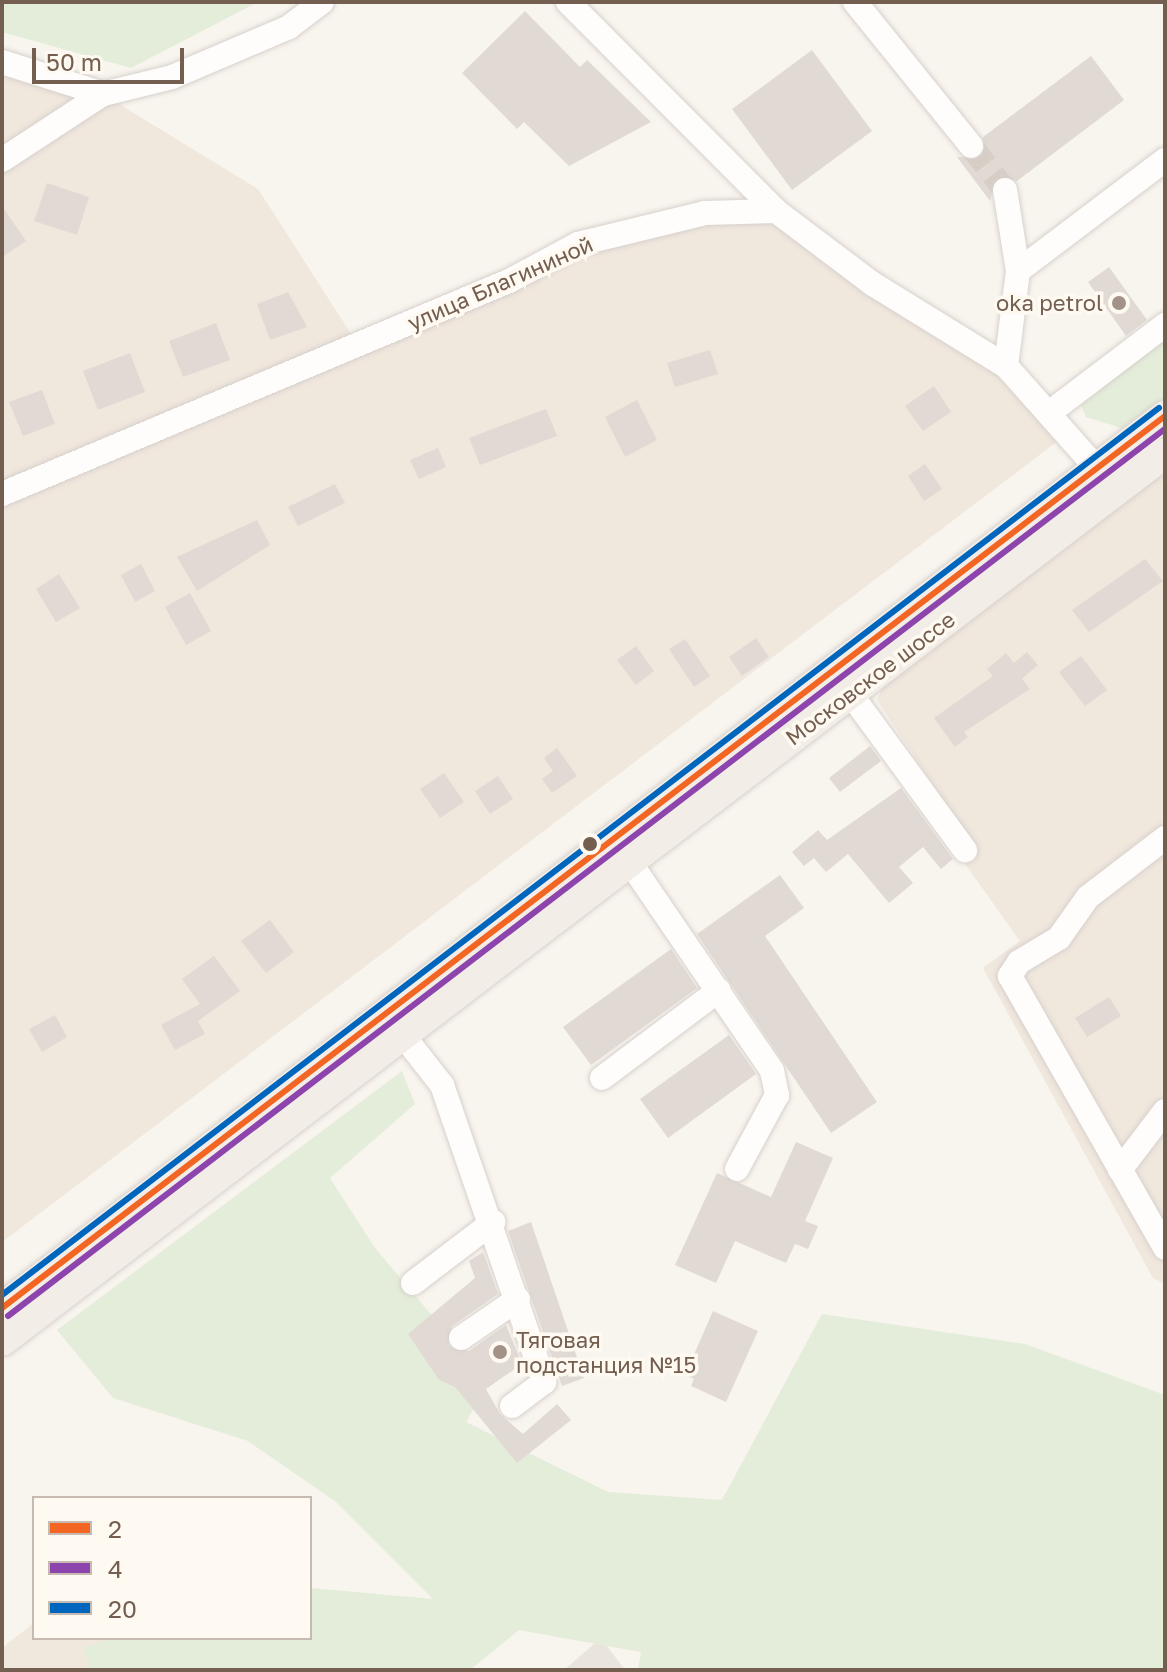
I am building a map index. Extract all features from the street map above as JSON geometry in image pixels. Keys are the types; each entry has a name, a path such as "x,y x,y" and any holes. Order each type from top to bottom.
{"main road":[{"name":"Московское шоссе","path":"2,1341 850,693 1107,479 1165,416"},
{"name":"Московское шоссе","path":"2,1308 1107,479 1165,453"}],"street":[{"path":"2,160 103,94 172,77 289,27 322,2"},
{"path":"568,2 776,211 873,284 1006,366 1107,479"},
{"path":"855,2 971,146"},
{"path":"2,62 103,94"},
{"path":"1018,271 1165,160"},
{"path":"1005,190 1018,271 1006,366"},
{"name":"улица Благининой","path":"2,494 509,281 578,244 705,213 776,211"},
{"path":"1049,413 1165,325"},
{"path":"850,693 965,850"},
{"path":"1165,838 1088,897 1059,938 1010,976 1165,1248"},
{"path":"629,861 772,1071 777,1095 737,1169"},
{"path":"602,1078 719,990"},
{"path":"402,1034 442,1085 493,1222 544,1382 512,1406"},
{"path":"1120,1170 1165,1111"},
{"path":"413,1283 493,1222"},
{"path":"461,1338 518,1299"}],"shaded area":[{"path":"2,65 109,98 258,189 353,337 2,486"},
{"path":"776,214 1005,369 1063,437 2,1242 2,496 579,245 706,215"},
{"path":"1165,462 1165,1284 1153,1278 983,968 1020,941 963,861 977,851 877,700 888,673"},
{"path":"32,1625 32,1640 138,1640 160,1670 2,1670 2,1648"},
{"path":"601,1638 625,1670 564,1670"}],"green space":[{"path":"2,2 258,2 131,68 2,32"},
{"path":"1165,339 1165,402 1128,430 1086,417 1081,405"},
{"path":"402,1071 415,1104 330,1178 375,1248 489,1383 466,1422 608,1492 722,1500 822,1314 1025,1344 1165,1395 1165,1670 638,1670 641,1652 519,1630 470,1670 90,1670 83,1648 107,1640 312,1640 312,1588 433,1599 336,1502 248,1441 113,1398 57,1330"}],"building":[{"path":"525,11 580,67 587,60 651,122 569,166 524,122 517,129 462,73"},
{"path":"812,50 872,131 792,190 732,109"},
{"path":"1091,56 1124,100 1017,181 996,178 990,201 957,157 980,158 983,137"},
{"path":"47,183 89,197 77,235 34,221"},
{"path":"2,206 26,241 2,257"},
{"name":"oka petrol","path":"1109,267 1147,320 1126,336 1088,282"},
{"path":"288,292 307,327 270,340 257,304"},
{"path":"216,323 230,360 183,377 169,341"},
{"path":"710,350 718,374 675,387 667,363"},
{"path":"130,353 145,392 98,410 83,371"},
{"path":"934,386 951,412 923,431 905,406"},
{"path":"42,390 55,424 23,436 9,402"},
{"path":"637,400 657,440 625,457 605,417"},
{"path":"546,409 557,436 480,465 469,438"},
{"path":"438,448 446,467 419,479 410,460"},
{"path":"925,464 942,489 924,501 908,476"},
{"path":"335,484 345,503 298,526 288,507"},
{"path":"257,520 270,545 197,591 177,557"},
{"path":"1145,559 1163,581 1089,632 1072,610"},
{"path":"141,564 155,591 135,602 121,575"},
{"path":"59,574 80,608 56,622 36,589"},
{"path":"190,593 211,631 186,645 165,607"},
{"path":"756,638 769,657 742,676 729,657"},
{"path":"685,639 710,676 694,687 669,649"},
{"path":"636,646 654,671 636,685 617,660"},
{"path":"1027,652 1038,665 1022,679 1030,689 964,732 968,737 955,747 934,718 993,676 987,669 1006,653 1014,663"},
{"path":"1081,656 1107,690 1085,706 1059,672"},
{"path":"870,746 881,761 840,792 829,778"},
{"path":"557,748 577,776 552,793 542,779 553,771 544,758"},
{"path":"444,773 464,802 440,818 420,789"},
{"path":"498,776 513,799 490,814 475,791"},
{"path":"901,788 953,859 941,869 923,847 899,867 913,883 889,903 848,854 826,872 814,858 804,866 792,852 818,830 827,840"},
{"path":"780,875 804,908 765,936 877,1102 831,1133 697,934"},
{"path":"270,920 294,952 266,973 241,941"},
{"path":"671,949 697,988 591,1065 563,1027"},
{"path":"214,956 240,991 198,1021 205,1034 175,1050 161,1025 200,1004 182,979"},
{"path":"1109,997 1121,1016 1087,1037 1075,1018"},
{"path":"55,1015 67,1037 42,1052 29,1029"},
{"path":"729,1035 756,1074 668,1138 640,1099"},
{"path":"796,1142 833,1158 805,1221 818,1226 808,1249 795,1244 786,1263 735,1241 716,1283 675,1265 717,1173 771,1197"},
{"path":"531,1222 584,1378 562,1386 508,1231"},
{"path":"483,1252 498,1294 452,1326 448,1346 469,1351 506,1325 522,1364 486,1389 500,1414 523,1434 557,1404 571,1420 517,1463 455,1387 439,1380 408,1334 475,1278 469,1261"},
{"path":"713,1311 758,1331 726,1402 691,1386 694,1379 685,1375"}],"tunnel":[{"path":"971,146 1005,190"}],"transit line":[{"name":"20","path":"2,1295 1159,408"},
{"name":"2","path":"2,1308 1165,416"},
{"name":"4","path":"8,1316 1165,429"}],"place":[{"name":"oka petrol","path":"1119,303"},
{"name":"Тяговая подстанция №15","path":"500,1352"}]}
